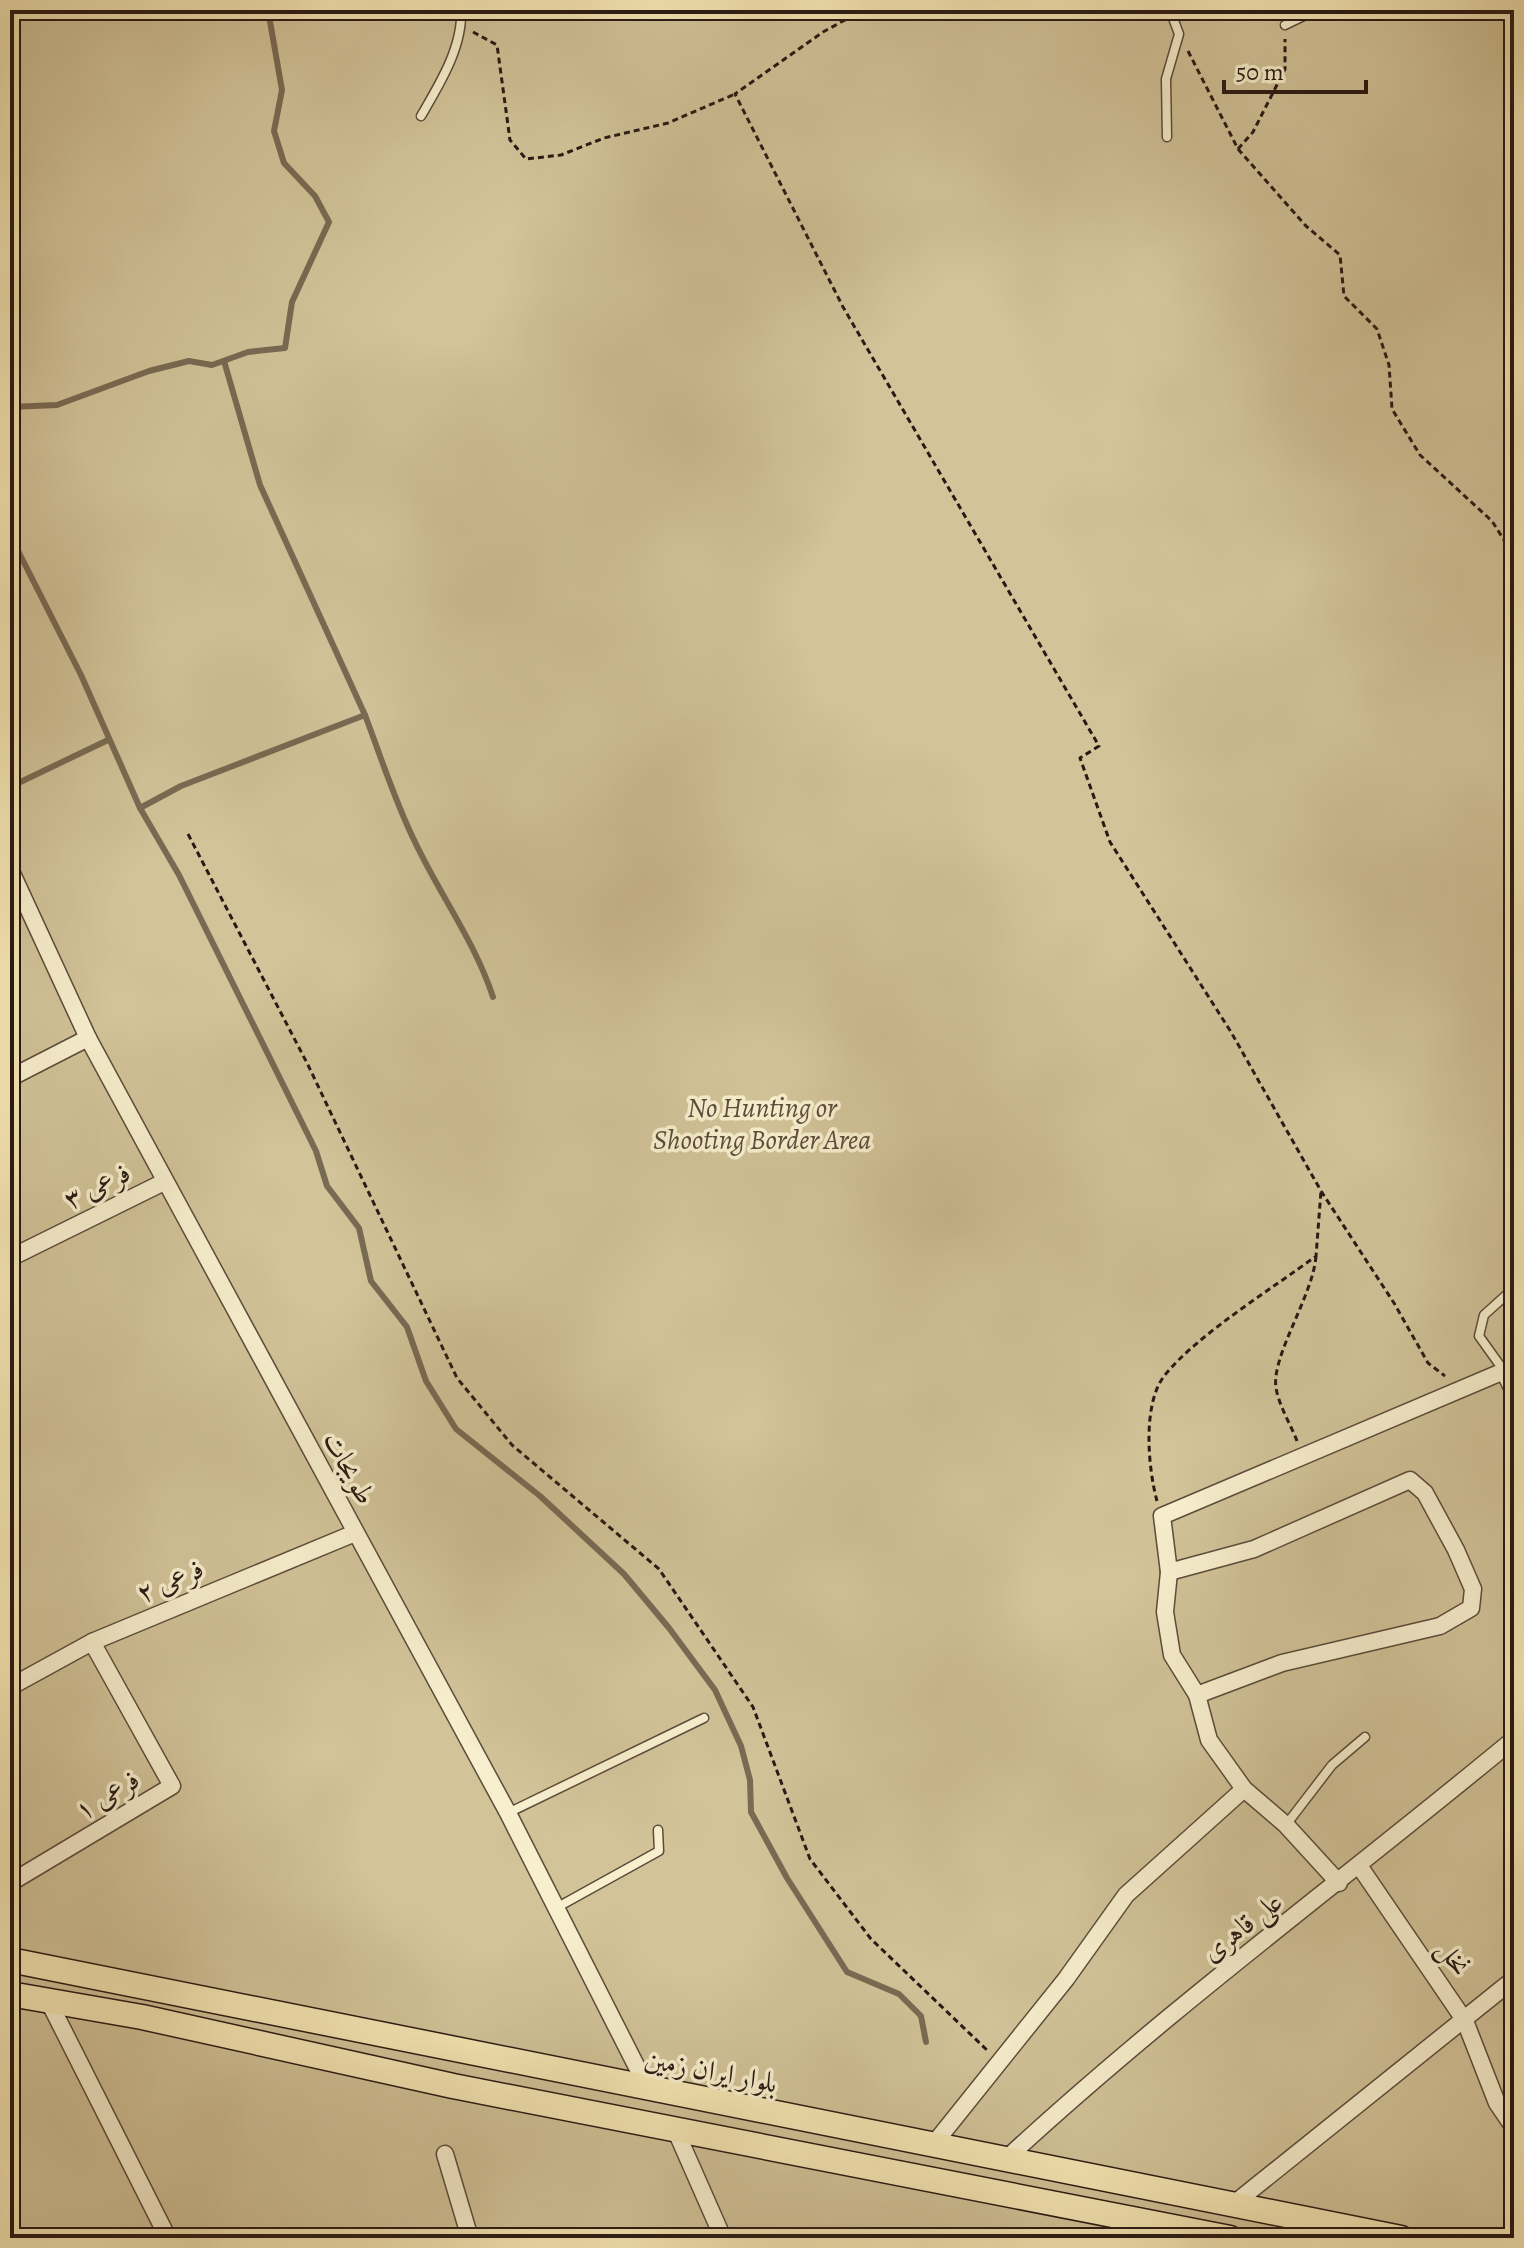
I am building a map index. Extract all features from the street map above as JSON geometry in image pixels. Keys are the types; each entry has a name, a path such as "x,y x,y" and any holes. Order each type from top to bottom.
{"main road":[{"name":"بلوار ایران زمین","path":"10,1960 1401,2238"},
{"path":"10,1994 142,2017 453,2086 1230,2238"}],"street":[{"name":"طویجات","path":"10,869 88,1038 508,1813 648,2089"},
{"path":"10,1078 88,1038"},
{"name":"فرعی ۳","path":"10,1258 164,1182"},
{"path":"1339,1883 1286,1825 1244,1789 1209,1740 1197,1695 1172,1655 1165,1612 1169,1572 1162,1516 1504,1371 1514,1392"},
{"path":"1169,1572 1254,1549 1410,1480 1425,1493 1473,1589 1471,1608 1440,1626 1282,1663 1197,1695"},
{"name":"فرعی ۲","path":"10,1687 92,1642 355,1533"},
{"name":"فرعی ۱","path":"10,1883 172,1786 92,1642"},
{"name":"علی قاهری","path":"1006,2159 1102,2070 1360,1867 1514,1739"},
{"path":"933,2145 1066,1979 1126,1895 1244,1789"},
{"name":"نخل","path":"1360,1867 1465,2021 1497,2103 1514,2128"},
{"path":"1235,2203 1514,1979"},
{"path":"49,2002 168,2238"},
{"path":"675,2129 723,2238"},
{"path":"445,2154 470,2238"}],"lane":[{"path":"421,116 442,79 462,26 461,10"},
{"path":"1167,137 1166,79 1179,34 1170,10"},
{"path":"1285,25 1316,10"},
{"path":"1504,1371 1479,1336 1484,1315 1514,1288"},
{"path":"508,1813 704,1718"},
{"path":"1286,1825 1332,1765 1365,1737"},
{"path":"556,1908 659,1851 658,1830"}],"path":[{"path":"842,10 843,21"},
{"path":"462,26 497,45 510,140 526,159 561,155 604,138 668,123 735,94 863,10"},
{"path":"1238,149 1253,132 1285,69 1285,25 1264,10"},
{"path":"1179,34 1238,149 1306,226 1340,255 1344,296 1377,329 1389,365 1392,409 1420,455 1492,521 1514,556"},
{"path":"735,94 843,307 1099,746 1080,758 1110,842 1231,1032 1321,1191 1394,1303 1428,1363 1440,1375 1475,1383"},
{"path":"188,834 308,1065 457,1378 512,1445 659,1569 753,1707 810,1859 871,1939 999,2063"},
{"path":"1303,1456 1276,1388 1278,1367 1314,1279 1321,1191"},
{"path":"1162,1516 1148,1468 1152,1411 1163,1376 1217,1329 1316,1256"}],"green space":[{"name":"No Hunting or Shooting Border Area","path":"10,10 1514,10 1514,2238 10,2238"}],"waterway":[{"path":"10,407 57,405 149,371 189,361 212,365 248,352 285,348 292,302 329,222 315,196 284,163 274,131 282,90 268,10"},
{"path":"224,361 260,485 365,715"},
{"path":"10,535 81,675 140,808 179,875 316,1151 327,1186 359,1228 371,1281 407,1327 426,1381 456,1429 540,1496 624,1574 669,1628 715,1690 741,1746 750,1780 751,1812 787,1878 847,1972 899,1994 921,2016 926,2042"},
{"path":"140,808 181,786 365,715 408,827 477,957 493,997"},
{"path":"10,787 108,740"}]}
